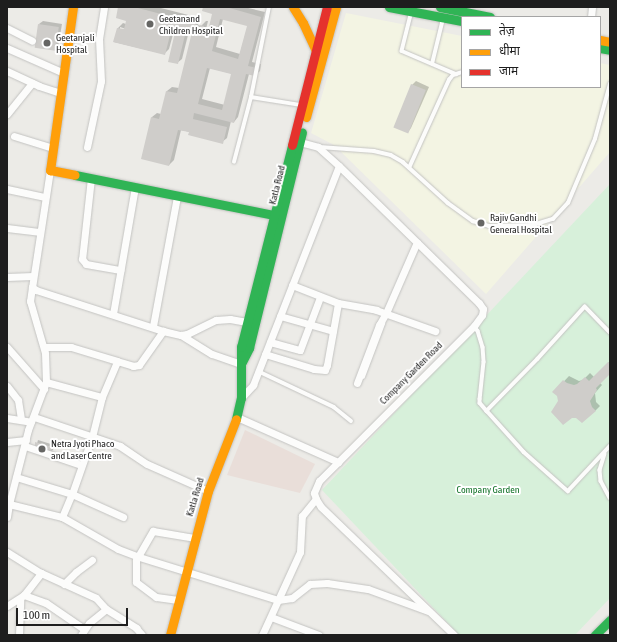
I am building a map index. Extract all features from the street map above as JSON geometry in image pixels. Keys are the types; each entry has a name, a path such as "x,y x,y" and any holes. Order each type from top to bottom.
{"street":[{"path":"7,517 8,503 25,443 45,386 44,347 30,301 73,7"},
{"path":"87,146 101,80 99,39 104,7"},
{"path":"293,7 303,23 316,51"},
{"name":"Katla Road","path":"305,106 327,7"},
{"name":"Katla Road","path":"240,365 249,348 254,311 277,211 305,106 336,7"},
{"path":"389,7 461,21"},
{"path":"440,7 485,16"},
{"path":"7,28 32,41"},
{"path":"7,48 64,73"},
{"path":"7,71 32,83 61,93"},
{"path":"7,114 32,83"},
{"path":"14,136 53,148"},
{"name":"Company Garden Road","path":"296,141 318,147 340,166 479,303 483,309 482,315 474,326 319,481 314,493 316,499"},
{"path":"241,398 253,385 340,166"},
{"path":"50,170 177,196 277,211"},
{"path":"91,178 82,259 86,264 120,270"},
{"path":"113,314 135,187"},
{"path":"7,189 46,197"},
{"path":"153,326 177,196"},
{"path":"7,228 39,232"},
{"path":"357,382 379,325 386,313 417,242"},
{"path":"7,277 33,276"},
{"path":"292,285 338,303 386,313 435,331"},
{"path":"32,287 36,290 153,326 163,331 181,335 212,354 240,365"},
{"path":"270,342 300,350 320,297"},
{"path":"265,354 314,370 325,370 338,303"},
{"name":"Katla Road","path":"170,635 208,491 236,417 241,398 241,347 247,322 254,311"},
{"path":"280,316 333,331"},
{"path":"181,335 187,334 216,320 230,319 247,322"},
{"path":"44,347 72,347 133,366 139,365 163,331"},
{"path":"7,347 45,386 102,397"},
{"path":"62,517 72,494 92,437 102,397 116,361"},
{"path":"7,386 18,400 20,419"},
{"path":"236,417 338,462"},
{"path":"7,418 11,420 33,419 120,446 147,464 208,491"},
{"path":"7,442 25,443 82,465"},
{"path":"16,477 72,494 123,517"},
{"path":"262,635 300,552 302,516 316,499 321,507 454,635"},
{"path":"8,503 62,517 118,549 138,557 278,600 292,598 310,584 327,583 372,590 431,612"},
{"path":"178,600 156,597 136,582 136,560 153,531 195,538"},
{"path":"7,552 41,573 96,598 106,609 136,628 142,635"},
{"path":"64,584 76,572 92,560"},
{"path":"7,606 22,597 41,573"},
{"path":"22,597 46,603 83,632 106,609"},
{"path":"19,635 22,597"},
{"path":"270,617 319,635"},
{"path":"595,635 610,620"}],"lane":[{"path":"234,162 251,97 269,7"},
{"path":"411,15 402,52 456,74"},
{"path":"432,64 444,18"},
{"path":"409,168 448,80 461,72"},
{"path":"318,147 384,153 398,158 448,203 480,224 500,227 525,227 548,221 564,209 577,185 595,139 610,84"},
{"path":"251,97 305,106"},
{"path":"487,411 538,359 585,307 610,333"},
{"path":"363,377 376,346 386,313"},
{"path":"474,326 478,331 483,347 484,362 480,403 524,452 568,491 610,446"},
{"path":"258,371 334,406 352,421"},
{"path":"607,450 602,460 600,470 601,480 610,498"}],"shaded area":[{"name":"Rajiv Gandhi General Hospital","path":"346,13 461,36 461,88 601,88 601,63 610,65 610,152 486,294 334,145 311,133"},
{"path":"245,430 315,464 300,493 227,475"}],"green space":[{"name":"Company Garden","path":"610,184 610,598 575,635 459,635 322,490"}],"building":[{"path":"118,7 134,7 196,23 194,30 199,31 200,25 204,26 202,33 207,35 212,14 202,11 203,7 226,7 261,17 248,66 257,68 255,76 246,74 234,123 194,113 193,119 227,127 223,144 188,135 189,132 178,130 169,166 141,159 151,117 159,119 166,91 177,93 192,32 186,31 178,64 168,62 176,28 172,27 165,55 113,42 117,28 124,29 126,21 116,18","holes":["220,19 247,26 238,59 212,51","207,68 231,74 222,110 198,104"]},
{"path":"38,24 59,27 55,51 35,48"},
{"path":"411,84 426,90 408,134 393,128"},
{"path":"608,362 610,364 610,374 596,388 597,390 590,401 592,407 596,411 582,423 576,418 572,418 563,425 551,412 558,401 557,396 552,392 563,380 574,385 585,377 589,381"},
{"path":"35,442 52,447 51,453 35,448"}],"traffic: fast":[{"path":"389,7 461,21"},
{"path":"440,7 485,16"},
{"path":"601,48 610,50"},
{"path":"242,362 249,348 302,132"},
{"path":"236,419 241,398 241,347 292,145"},
{"path":"75,175 273,215"},
{"path":"595,635 610,620"}],"traffic: slow":[{"path":"73,7 50,170 75,175"},
{"path":"293,7 303,23 316,51"},
{"path":"306,117 336,7"},
{"path":"601,40 610,42"},
{"path":"170,635 208,491 236,419"}],"traffic: jam":[{"path":"292,145 327,7"}],"place":[{"name":"Geetanand Children Hospital","path":"150,24"},
{"name":"Geetanjali Hospital","path":"47,43"},
{"name":"Rajiv Gandhi General Hospital","path":"481,223"},
{"name":"Netra Jyoti Phaco and Laser Centre","path":"42,449"}]}
